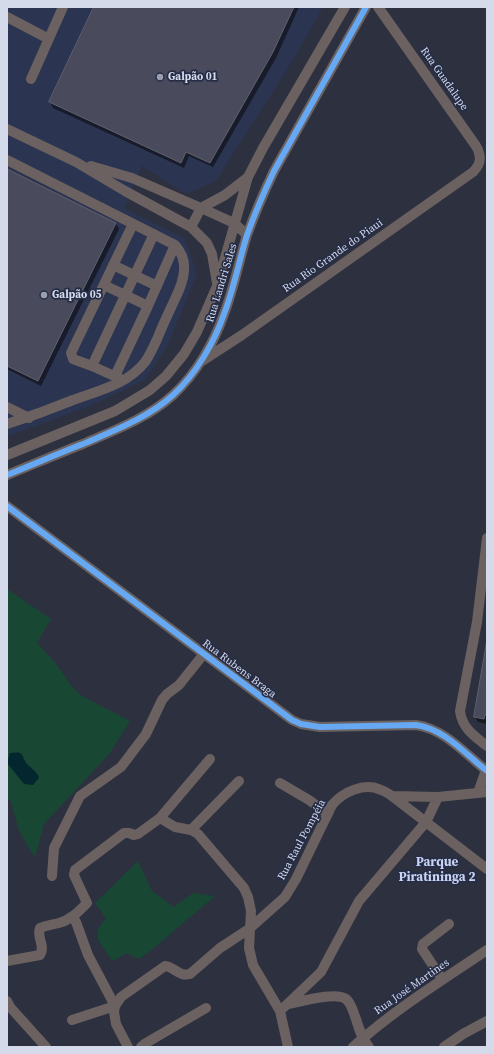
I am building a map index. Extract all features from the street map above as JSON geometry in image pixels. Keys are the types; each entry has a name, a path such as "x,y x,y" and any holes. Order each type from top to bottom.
{"street":[{"path":"31,79 64,7"},
{"name":"Rua Landri Sales","path":"7,454 115,411 150,390 166,376 184,354 201,325 217,286 248,177 263,148 345,7"},
{"name":"Rua Landri Sales","path":"7,475 110,432 144,415 161,405 184,383 200,362 225,313 247,235 274,171 366,7"},
{"name":"Rua Guadalupe","path":"378,7 476,146 481,157 478,167"},
{"path":"7,17 49,39"},
{"path":"7,129 76,162 191,227 207,243 212,254 217,286 230,293"},
{"path":"7,160 175,245 180,251 184,260 181,287 146,361 139,369 29,418 7,424"},
{"path":"76,162 132,178 234,223 247,235"},
{"name":"Rua Rio Grande do Piaui","path":"200,362 248,330 478,167"},
{"path":"191,227 201,208 225,195 248,177"},
{"path":"119,378 73,359 71,353 133,224"},
{"path":"92,366 154,234"},
{"path":"119,378 148,306 175,245"},
{"path":"113,265 157,286"},
{"path":"104,285 148,306"},
{"path":"7,407 29,418"},
{"name":"Rua Rubens Braga","path":"7,506 203,655 292,720 301,724 320,727 424,726 441,733 486,771"},
{"path":"487,538 482,622 460,711 461,719 464,725 487,746"},
{"path":"52,876 54,848 80,796 121,767 146,734 162,700 179,685 203,655"},
{"path":"7,961 40,955 42,951 42,943 39,931 40,928 48,924 59,923 73,917 87,903 74,875 75,870 124,833 129,832 134,835 138,834 160,818 210,759"},
{"path":"392,796 438,797 482,793 486,771"},
{"path":"191,830 239,781"},
{"path":"280,783 309,800 328,814"},
{"name":"Rua Raul Pompéia","path":"115,1006 121,996 165,966 170,967 181,974 190,974 220,948 250,930 285,897 296,879 332,805 338,798 356,789 364,787 380,789 392,796 487,869"},
{"path":"284,1007 321,972 359,901 426,822 438,797"},
{"path":"160,818 175,827 191,830 202,838 244,888 248,897 251,912 249,948 252,965 284,1007 287,1047"},
{"path":"73,917 88,955 115,1006 114,1012 116,1024 128,1047"},
{"path":"442,979 422,949 423,944 449,924"},
{"name":"Rua José Martines","path":"353,1047 394,1012 487,950"},
{"path":"284,1007 331,996 342,997 351,1005 363,1038 369,1047"},
{"path":"7,1001 10,1007 46,1047"},
{"path":"72,1020 115,1006"},
{"path":"141,1047 206,1008"},
{"path":"444,1047 463,1034 487,1021"}],"shaded area":[{"path":"7,7 323,7 293,60 216,181 186,194 142,166 124,208 184,238 197,274 167,347 145,380 90,406 7,437"},
{"path":"10,753 21,754 24,760 37,773 39,778 33,785 24,784 7,763"}],"green space":[{"path":"7,589 51,619 37,643 54,661 73,688 82,696 130,721 110,753 44,824 35,858 19,831 11,802 7,797"},
{"path":"138,861 152,891 174,907 193,893 215,896 139,959 127,953 112,961 98,940 98,929 106,918 95,903"}],"building":[{"name":"Galpão 01","path":"94,7 294,7 273,52 210,163 186,152 181,163 49,102"},
{"name":"Galpão 05","path":"7,169 116,223 38,381 7,366"},
{"path":"487,640 487,715 485,715 484,719 474,717"}],"cycle path":[{"path":"7,475 106,434 153,411 173,395 197,368 210,347 220,325 228,304 247,235 274,171 366,7"},
{"path":"7,506 292,720 301,724 320,727 416,725 426,727 436,731 454,743 487,771"}],"place":[{"name":"Galpão 01","path":"160,77"},
{"name":"Galpão 05","path":"44,295"}],"district":[{"name":"Parque Piratininga 2","path":"437,870"}]}
